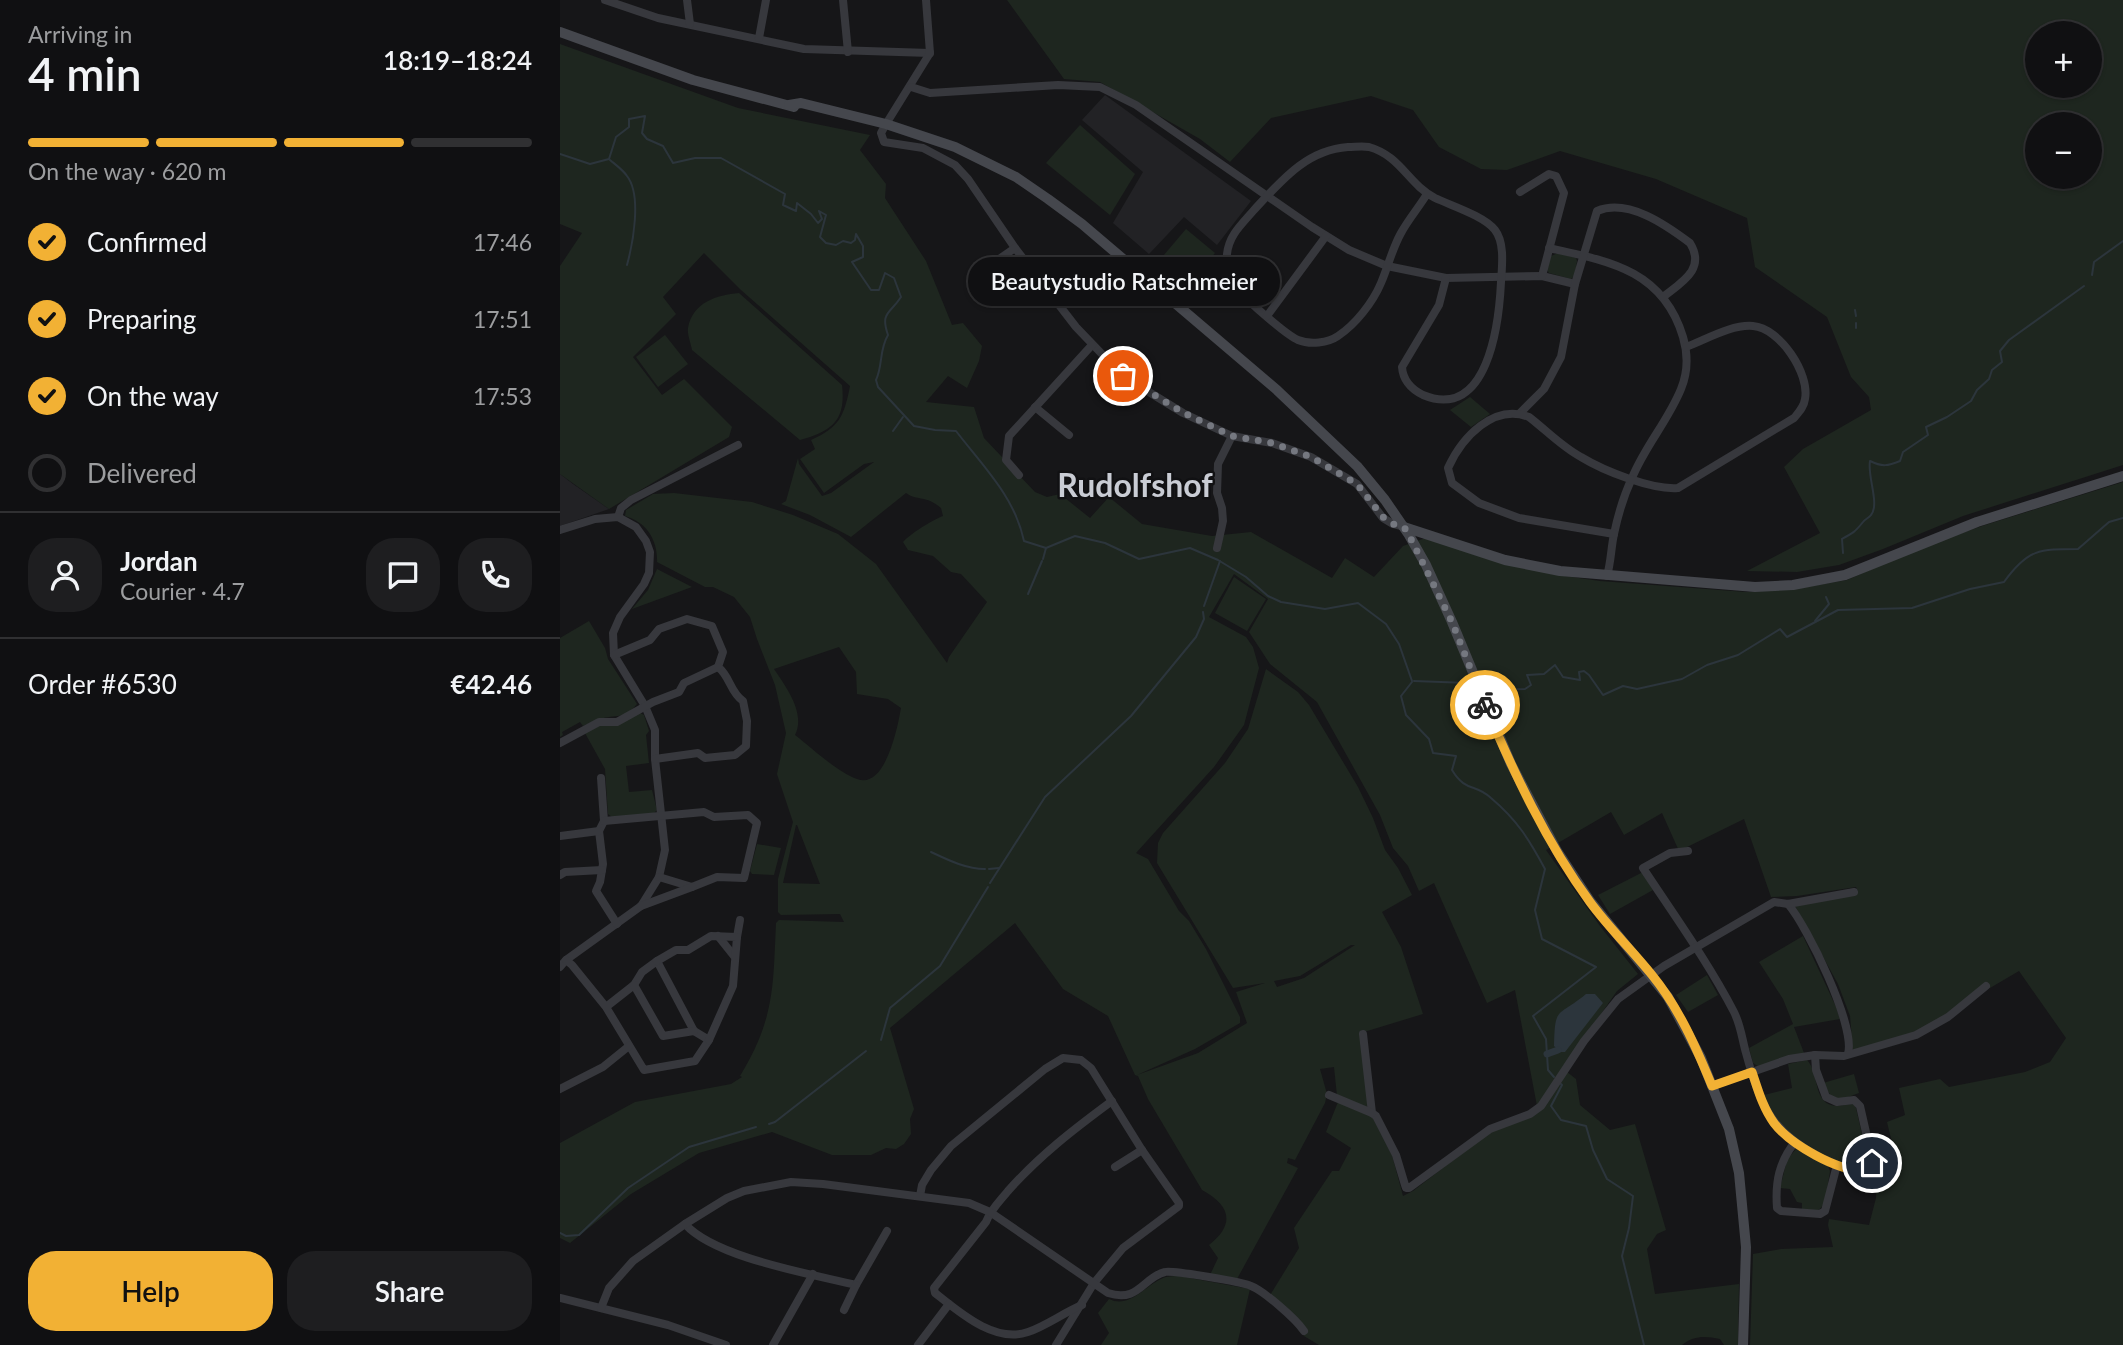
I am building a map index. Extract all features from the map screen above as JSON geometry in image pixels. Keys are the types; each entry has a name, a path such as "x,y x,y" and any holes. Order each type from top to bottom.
{"main road":[{"path":"560,32 693,80 886,124 955,147 1016,177 1082,225 1277,390 1364,475 1404,527 1426,565 1511,764 1551,840 1590,901 1669,996 1701,1058 1729,1129 1738,1173 1746,1247 1743,1345"},
{"path":"1404,527 1505,560 1560,571 1755,587 1810,583 1845,575 1977,522 2123,476"}],"street":[{"path":"605,0 658,18 804,49 930,52"},
{"path":"687,0 690,24"},
{"path":"758,38 766,0"},
{"path":"844,0 848,52"},
{"path":"926,0 930,52 886,124 881,134 884,142 923,148 955,165 968,178 1015,248 1092,345 1123,376 1184,413 1232,436 1272,443 1311,457 1357,484 1383,517 1404,527"},
{"path":"911,87 930,93 1058,85 1100,87 1136,105 1326,236 1349,250 1387,266 1446,278 1542,276 1575,284"},
{"path":"1427,194 1400,234 1372,300 1346,330 1334,338 1321,342 1296,339 1236,287 1227,269 1230,238 1294,169 1324,151 1364,146 1383,151 1395,159 1427,194 1482,219 1495,229 1501,240 1499,316 1492,345 1478,379 1469,390 1460,396 1438,400 1408,384 1402,368 1439,305 1446,278"},
{"path":"1520,192 1549,174 1556,176 1564,193 1542,276"},
{"path":"1520,413 1544,389 1561,357 1575,284 1597,211 1608,206 1625,208 1642,214 1690,243 1695,250 1695,269 1663,297"},
{"path":"1267,316 1326,236"},
{"path":"990,303 978,278 982,271 1015,248"},
{"path":"1549,248 1626,269 1641,277 1663,297 1678,319 1686,347 1687,363 1683,386 1672,410 1631,479 1614,534 1607,576"},
{"path":"1614,534 1518,518 1479,503 1452,483 1448,468 1467,440 1485,422 1497,415 1520,413 1529,416 1581,457 1631,479 1667,489 1678,488 1794,418 1805,401 1806,389 1784,343 1763,327 1749,325 1686,347"},
{"path":"1019,475 1006,460 1009,436 1092,345"},
{"path":"1035,407 1069,435"},
{"path":"1217,548 1223,521 1217,493 1217,464 1232,436"},
{"path":"618,517 621,508 631,500 738,444"},
{"path":"560,530 595,519 618,517 636,527 650,552 651,563 644,584 620,617 613,634 614,654 645,706 655,730 655,759 666,850 659,877 641,906"},
{"path":"560,743 600,722 617,722 645,706 679,692 684,683 718,667 723,652 712,625 687,619 659,629 650,640 614,654"},
{"path":"655,759 698,753 705,758 734,755 746,746 747,721 743,701 734,696 724,671 718,667"},
{"path":"601,778 604,821 599,831 602,870 596,891 617,924"},
{"path":"563,964 641,906 717,877 744,878 757,823 748,815 714,817 704,812 604,821"},
{"path":"560,836 599,831"},
{"path":"1688,851 1670,853 1643,868 1740,1024 1761,1100 1771,1118 1776,1126 1795,1142 1838,1165 1862,1170 1868,1168 1872,1159 1860,1106 1854,1100 1837,1102 1826,1097 1816,1070 1815,1055"},
{"path":"560,875 565,872 602,870"},
{"path":"659,877 692,887"},
{"path":"1329,1095 1376,1116 1396,1154 1406,1188 1409,1188 1478,1136 1510,1120 1530,1114 1541,1106 1610,1006 1651,974 1774,902 1788,904 1854,892"},
{"path":"1788,904 1834,989 1846,1029 1848,1054"},
{"path":"563,964 572,965 606,1007 644,1070 695,1060 709,1040 733,986 734,956 740,920"},
{"path":"606,1007 634,985 642,972 676,950 688,950 712,936 737,937"},
{"path":"718,936 734,956"},
{"path":"657,961 694,1031 709,1040"},
{"path":"634,985 663,1036 694,1031"},
{"path":"1712,1086 1789,1059 1848,1054 1901,1041 1929,1030 1986,986"},
{"path":"1363,1034 1372,1113"},
{"path":"560,1089 603,1067 629,1046"},
{"path":"920,1196 922,1185 931,1170 951,1146 1045,1069 1063,1058 1081,1060 1091,1068 1179,1206 1123,1248 1094,1283 1056,1345"},
{"path":"1082,1305 1029,1332 1016,1335 999,1334 949,1304 935,1293 934,1289 986,1222 990,1212 1020,1177 1058,1141 1112,1101"},
{"path":"1795,1142 1783,1160 1777,1179 1777,1208 1781,1211 1820,1214 1825,1210 1838,1165"},
{"path":"1115,1167 1142,1150"},
{"path":"601,1308 609,1288 621,1272 685,1224 727,1198 744,1191 791,1182 867,1188 969,1203 990,1212 1108,1293 1119,1296 1129,1294 1164,1272 1179,1271 1251,1286 1291,1316 1304,1331"},
{"path":"685,1224 693,1233 731,1251 856,1285"},
{"path":"844,1310 887,1231"},
{"path":"774,1345 813,1274"},
{"path":"560,1298 668,1325 726,1345"},
{"path":"918,1345 949,1304"}],"shaded area":[{"path":"1007,0 2123,0 2123,465 1963,516 1839,565 1797,572 1747,571 1820,533 1784,467 1803,449 1871,410 1869,397 1851,377 1827,317 1755,267 1747,218 1656,179 1560,151 1507,170 1481,169 1439,147 1413,110 1371,96 1271,118 1230,162 1200,139 1100,82 1064,79"},
{"path":"560,44 738,108 870,135 860,150 886,184 885,198 926,261 952,325 963,323 982,346 979,361 967,388 948,376 926,402 974,407 984,438 1035,492 1047,497 1060,494 1090,518 1109,497 1142,524 1212,536 1251,532 1332,578 1345,558 1374,577 1403,546 1428,537 1551,574 1600,581 1746,592 1795,589 1847,580 1922,547 2123,482 2123,1345 1750,1345 1753,1254 1781,1249 1833,1247 1829,1219 1869,1225 1876,1198 1877,1153 1893,1147 1887,1122 1905,1115 1899,1088 1940,1079 1949,1087 2025,1072 2050,1062 2066,1038 2019,971 1990,988 1985,985 1949,1015 1919,1032 1853,1051 1850,1016 1838,984 1795,906 1858,891 1856,887 1771,897 1744,819 1679,851 1662,813 1624,835 1611,812 1546,850 1638,974 1617,991 1537,1106 1515,990 1487,1003 1434,883 1419,891 1408,866 1393,848 1380,815 1317,702 1270,664 1249,632 1268,599 1234,574 1209,617 1246,637 1253,647 1259,668 1244,725 1214,767 1136,853 1148,859 1179,911 1189,921 1240,1017 1240,1023 1195,1049 1137,1075 1198,1053 1247,1023 1236,992 1265,983 1233,988 1157,863 1158,843 1163,833 1225,763 1248,729 1266,669 1298,692 1309,705 1358,787 1385,850 1412,895 1382,912 1401,947 1423,1014 1364,1032 1368,1109 1337,1096 1334,1067 1320,1069 1327,1094 1325,1103 1295,1160 1288,1158 1287,1163 1298,1168 1237,1279 1210,1275 1218,1258 1209,1245 1223,1230 1226,1222 1224,1208 1202,1190 1135,1075 1108,1016 1063,989 1015,923 890,1028 914,1109 910,1119 911,1134 904,1144 896,1149 886,1148 871,1155 832,1155 772,1132 699,1153 631,1194 570,1243 560,1238 560,1143 635,1102 731,1084 742,1077 740,1076 760,1037 770,1002 776,923 779,920 844,922 840,914 781,915 778,912 778,879 793,822 777,774 786,733 775,685 750,617 734,597 713,587 705,587 657,562 656,547 650,533 625,516 626,510 653,494 674,493 752,502 793,515 838,534 876,564 947,663 987,602 961,574 951,572 933,556 908,550 903,542 943,516 941,508 931,501 906,493 851,537 810,515 781,504 786,501 798,458 799,464 822,496 831,493 874,462 864,464 824,493 800,459 815,449 811,440 835,425 843,413 850,386 741,290 704,253 663,297 676,314 633,357 662,395 684,379 732,427 729,437 609,509 560,474 560,266 582,233 560,224","holes":["839,647 856,672 857,694 888,699 901,708 889,754 876,775 867,780 857,779 841,771 795,735 798,727 796,709 774,669","796,825 797,825 820,884 783,883","1351,945 1355,945 1304,978 1277,987 1274,981 1300,976"]},
{"path":"1105,95 1251,201 1217,245 1184,217 1149,254 1113,223 1143,172 1082,120"},
{"path":"1080,125 1135,174 1110,215 1046,163"},
{"path":"1186,229 1215,253 1187,286 1158,262"},
{"path":"1558,253 1576,258 1575,275 1571,279 1549,273 1547,270 1551,256"},
{"path":"739,293 842,385 842,407 829,428 800,440 692,350 688,328 695,312 715,298"},
{"path":"665,335 688,364 658,387 636,357"},
{"path":"1470,397 1490,414 1471,427 1450,410"},
{"path":"560,474 573,484 609,509 560,526"},
{"path":"657,569 692,587 632,609 648,590"},
{"path":"1234,577 1266,599 1247,631 1215,613"},
{"path":"589,621 605,648 608,659 637,704 624,714 583,726 580,722 562,732 560,737 560,638"},
{"path":"640,713 644,715 649,731 646,735 649,763 626,766 629,792 652,790 657,810 653,814 612,817 608,814 605,769 585,733 601,724 613,726"},
{"path":"757,844 781,848 774,875 752,874 750,871"},
{"path":"1643,872 1653,890 1610,914 1598,895"},
{"path":"1803,936 1840,1019 1794,1027 1804,1053 1759,1067 1753,1063 1749,1048 1793,1024 1783,999 1759,962"},
{"path":"1707,975 1718,995 1688,1012 1676,995"},
{"path":"1586,994 1595,994 1603,1003 1565,1052 1561,1052 1554,1046 1557,1018 1563,1010"},
{"path":"1807,1060 1823,1100 1836,1106 1854,1104 1867,1156 1864,1166 1834,1161 1819,1154 1791,1133 1770,1108 1764,1095 1792,1088 1788,1064"},
{"path":"1567,1072 1576,1079 1580,1105 1610,1130 1635,1124 1666,1230 1657,1234 1647,1249 1655,1294 1739,1284 1738,1345 1724,1345 1720,1339 1705,1337 1691,1339 1682,1345 1319,1345 1304,1336 1301,1323 1269,1297 1299,1248 1294,1228 1332,1171 1339,1171 1351,1148 1326,1132 1338,1102 1372,1116 1392,1155 1403,1196 1491,1131 1535,1114"},
{"path":"1854,1074 1859,1093 1840,1100 1832,1098 1823,1083"},
{"path":"1796,1149 1828,1166 1830,1171 1825,1203 1817,1212 1802,1210 1802,1203 1797,1202 1790,1189 1780,1188 1787,1160"},
{"path":"1179,1276 1250,1289 1237,1345 1101,1345 1109,1333 1098,1313 1109,1299 1130,1299 1163,1278"}],"waterway":[{"path":"560,154 590,164 609,159 616,137 629,127 629,119 645,116 642,133 647,139 663,146 673,163 695,158 721,158 785,194 783,205 796,211 797,203 818,223 822,219 819,211 826,215 820,237 826,243 836,245 843,241 851,243 856,234 863,246 863,257 852,262 871,290 879,290 885,273 894,278 901,297 886,317 888,335 876,380 878,387 914,426 956,431 1005,496 1020,525 1024,541 1046,548 1075,536 1105,543 1139,559 1190,548 1218,560 1246,577 1268,596 1281,602 1325,609 1358,603 1386,624 1399,644 1412,681"},
{"path":"610,160 627,176 634,195 634,232 627,265"},
{"path":"2092,275 2094,262 2123,241"},
{"path":"1843,553 1842,539 1856,530 1873,510 1870,461 1885,465 1900,461 1903,452 1928,435 1926,427 1971,401 1977,390 1989,379 1992,370 2002,362 2000,351 2009,340 2084,286"},
{"path":"1855,310 1856,316"},
{"path":"1856,323 1856,328"},
{"path":"893,431 903,417"},
{"path":"1487,690 1525,689 1531,685 1527,675 1544,674 1555,665 1563,677 1580,680 1579,672 1584,671 1603,695 1623,686 1637,689 1682,679 1707,665 1738,655 1780,629 1787,637 1838,610 1912,608 1970,589 2004,582 2020,563 2035,553 2078,549 2109,522 2123,518"},
{"path":"1043,559 1046,548"},
{"path":"1028,594 1042,561"},
{"path":"1204,606 1220,561"},
{"path":"1815,621 1829,604 1826,597"},
{"path":"990,883 1045,797 1131,716 1196,637 1204,619 1203,612"},
{"path":"1414,681 1468,683"},
{"path":"1412,682 1401,696 1406,715 1429,739 1433,753 1456,756 1452,770 1457,777 1466,785 1485,793 1508,814 1528,839 1545,869 1535,910 1542,939 1596,967 1533,1016 1546,1039 1548,1070 1554,1077"},
{"path":"931,852 964,866 985,869"},
{"path":"989,869 999,868"},
{"path":"881,1040 890,1008 940,966 988,887"},
{"path":"1547,1054 1558,1050"},
{"path":"769,1124 866,1051"},
{"path":"1561,1084 1551,1106 1561,1120 1586,1126 1593,1150 1607,1179 1633,1196 1622,1256 1644,1345"},
{"path":"560,1233 566,1236 579,1235 628,1188 689,1147 756,1127"}],"way so far":[{"path":"1123,376 1184,413 1232,436 1292,449 1357,484 1383,517 1404,527 1409,535 1452,622 1485,705"}],"place":[{"name":"Beautystudio Ratschmeier","path":"1123,376"}],"district":[{"name":"Rudolfshof","path":"1135,484"}],"route":[{"path":"1485,705 1511,764 1557,851 1609,926 1668,997 1681,1017 1712,1086 1752,1072 1761,1100 1771,1118 1776,1126 1795,1142 1848,1168 1866,1170 1872,1163"}]}
